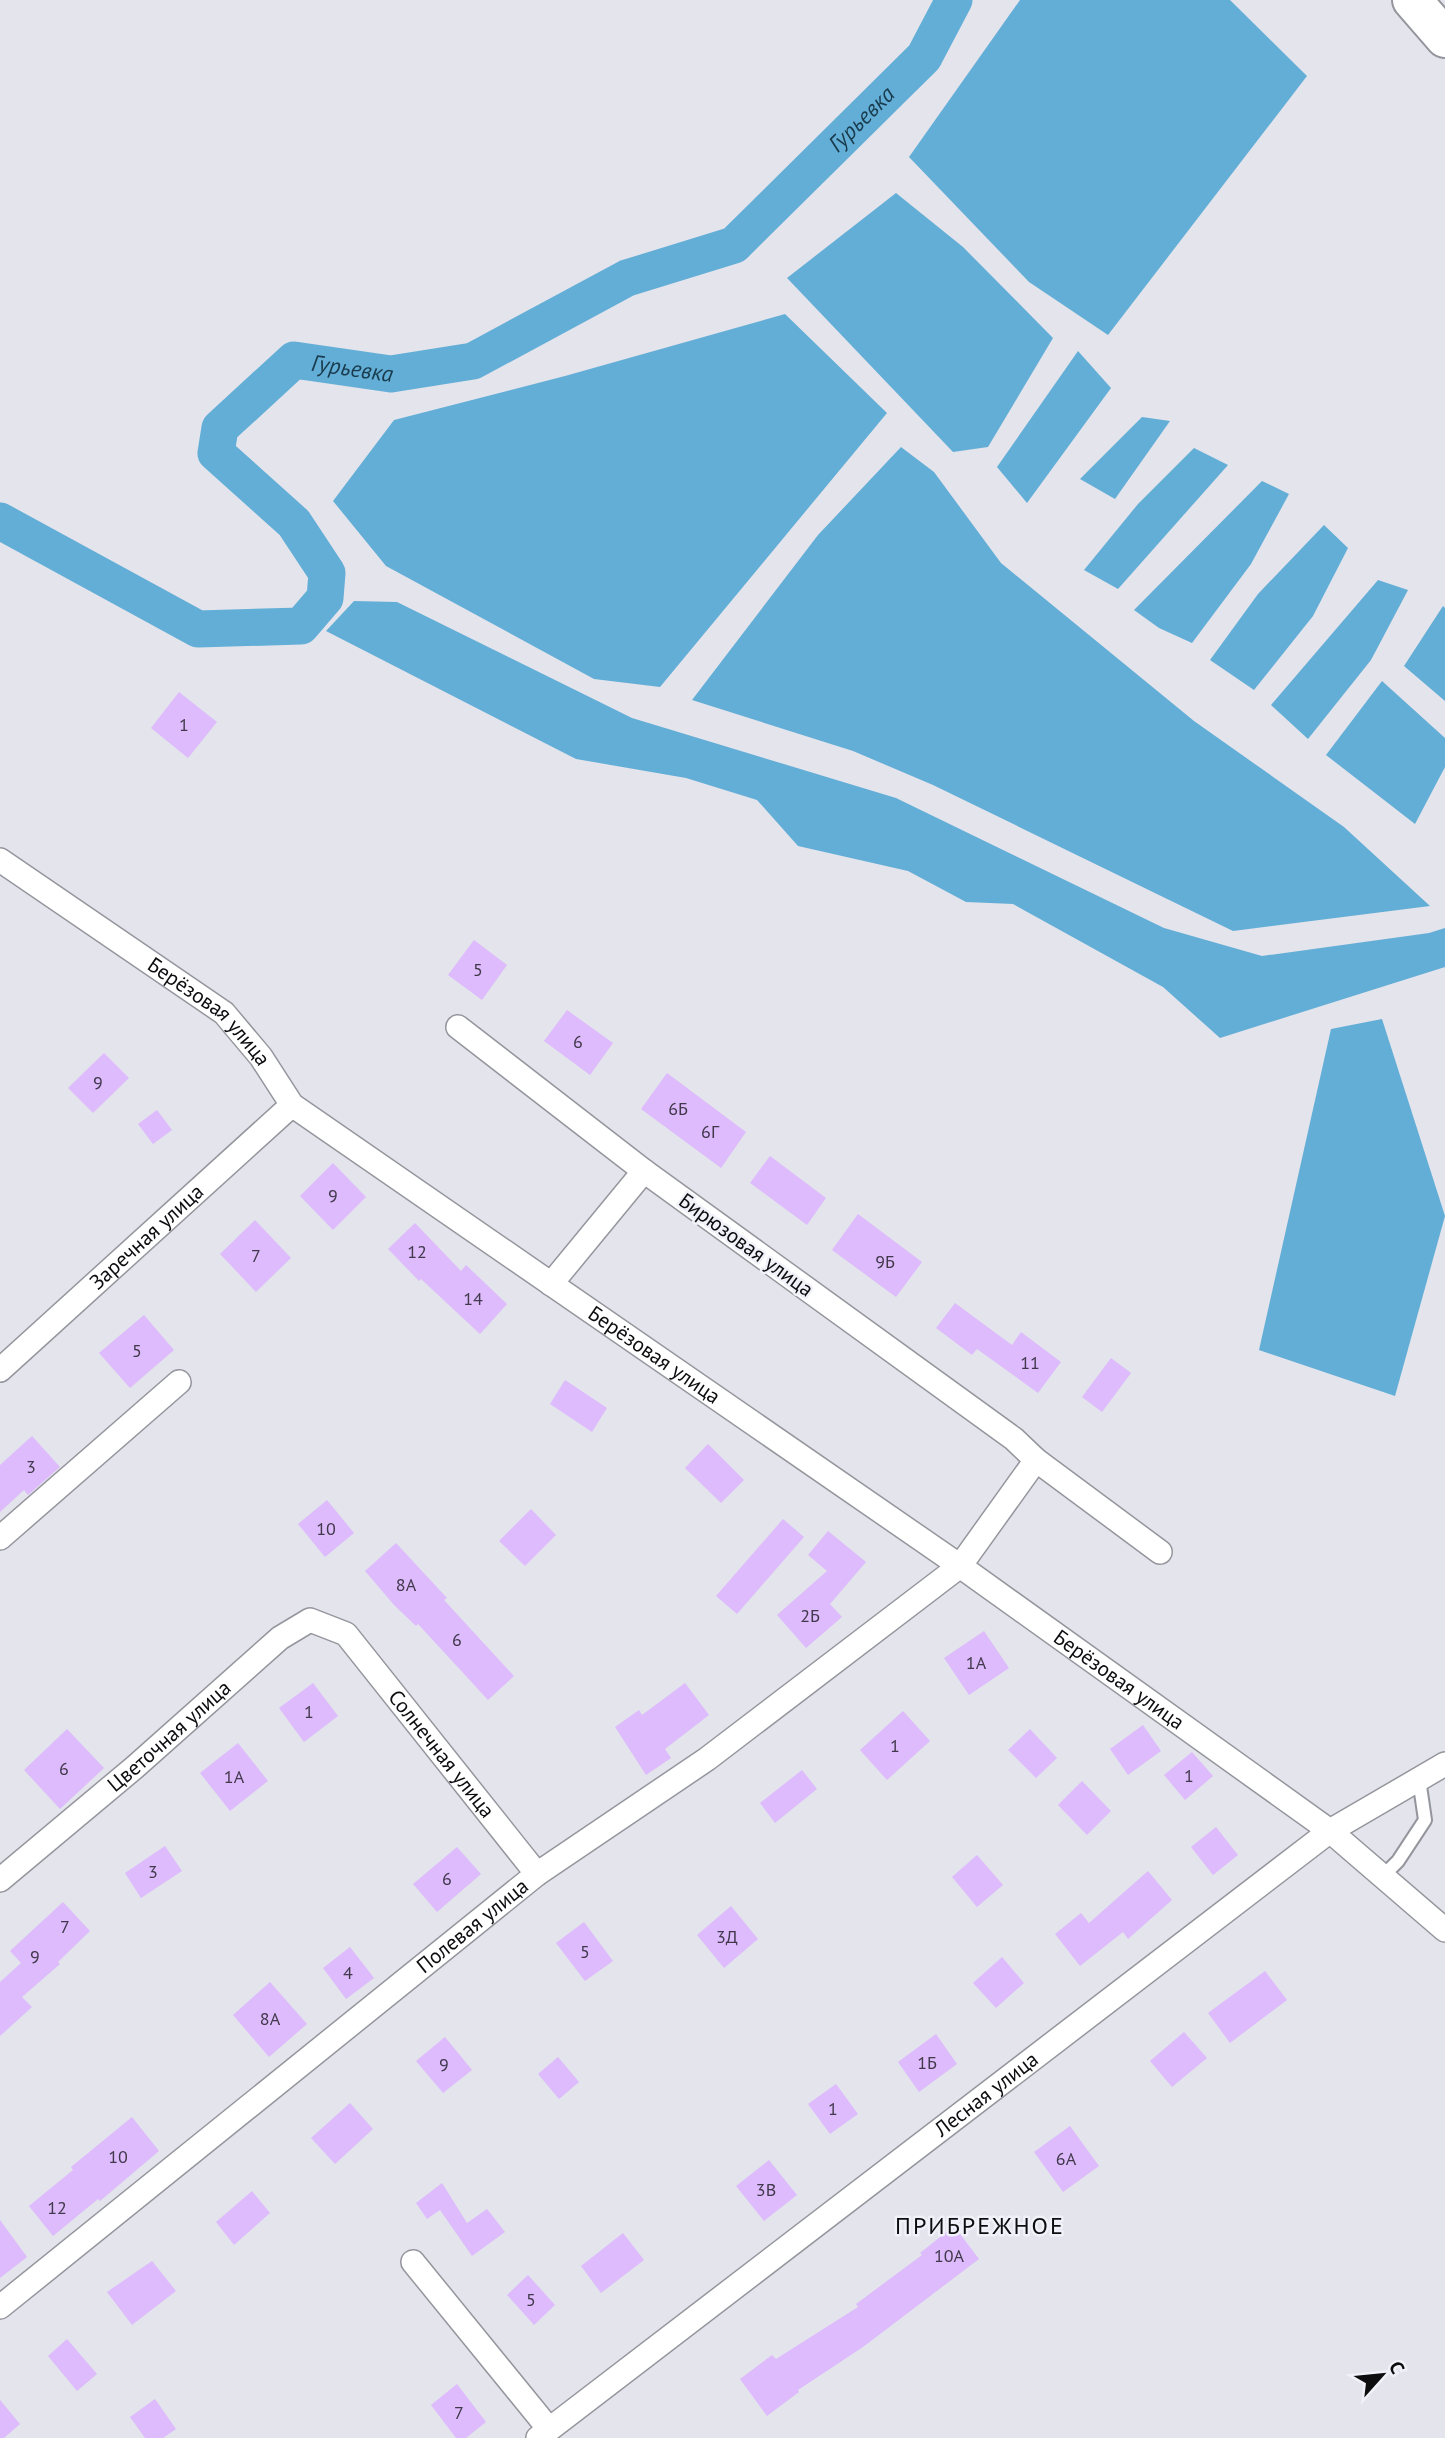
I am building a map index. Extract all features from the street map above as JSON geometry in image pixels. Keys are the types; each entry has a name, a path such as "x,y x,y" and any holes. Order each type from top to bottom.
{"highway":[{"path":"1412,0 1445,38"}],"street":[{"name":"Берёзовая улица","path":"0,860 224,1013 261,1057 292,1105 960,1566 1330,1830 1445,1930"},
{"name":"Бирюзовая улица","path":"458,1027 644,1171 1014,1440 1036,1461 1160,1552"},
{"name":"Заречная улица","path":"0,1370 292,1105"},
{"path":"551,1284 644,1171"},
{"path":"0,1538 178,1382"},
{"path":"960,1566 1036,1461"},
{"name":"Полевая улица","path":"0,2306 537,1874 707,1759 960,1566"},
{"name":"Цветочная улица","path":"0,1880 135,1767 280,1638 310,1620 346,1634"},
{"name":"Солнечная улица","path":"346,1634 537,1874"},
{"name":"Лесная улица","path":"544,2433 1330,1830 1445,1764"},
{"path":"413,2262 544,2433"}],"lane":[{"path":"1382,1876 1398,1861 1425,1820 1419,1779"}],"water":[{"path":"1020,0 1230,0 1307,76 1108,335 1029,282 909,157"},
{"path":"896,193 963,247 1053,338 988,447 953,452 787,278"},
{"path":"785,314 887,413 660,687 594,679 386,566 333,501 394,420 565,376"},
{"path":"1078,351 1111,388 1027,503 997,467"},
{"path":"1142,417 1170,421 1115,499 1080,479"},
{"path":"901,447 934,472 1001,563 1194,721 1344,827 1430,906 1233,931 933,785 853,751 692,700 818,535"},
{"path":"1194,448 1228,465 1118,589 1084,570 1138,504"},
{"path":"1262,481 1289,494 1251,564 1192,643 1159,628 1134,610"},
{"path":"1324,525 1348,548 1313,616 1254,690 1210,660 1258,594"},
{"path":"1378,580 1408,590 1371,660 1308,739 1271,705"},
{"path":"354,601 397,602 632,718 896,798 1164,928 1262,956 1429,933 1445,928 1445,967 1220,1038 1163,987 1013,904 966,902 908,871 798,846 757,800 686,778 576,759 326,631"},
{"path":"1443,606 1445,608 1445,701 1404,666"},
{"path":"1382,681 1445,738 1445,767 1415,824 1326,755"},
{"path":"1382,1019 1445,1216 1395,1396 1259,1350 1331,1029"}],"building":[{"path":"179,692 217,722 188,758 151,728"},
{"path":"474,940 507,965 482,1000 448,975"},
{"path":"567,1010 613,1043 590,1075 544,1041"},
{"path":"104,1053 129,1078 93,1113 68,1088"},
{"path":"667,1073 746,1132 721,1168 641,1109"},
{"path":"157,1110 172,1130 153,1144 138,1124"},
{"path":"770,1156 826,1198 807,1225 750,1183"},
{"path":"333,1163 366,1197 333,1230 300,1196"},
{"path":"858,1214 922,1262 896,1297 832,1250"},
{"path":"255,1220 291,1258 256,1292 220,1254"},
{"path":"415,1223 461,1271 466,1265 507,1304 480,1334 421,1279 419,1281 388,1249"},
{"path":"955,1303 1012,1345 1021,1332 1061,1362 1038,1393 977,1349 972,1355 936,1328"},
{"path":"144,1315 174,1350 130,1388 99,1353"},
{"path":"1111,1358 1131,1373 1102,1412 1082,1397"},
{"path":"565,1380 607,1408 592,1432 550,1404"},
{"path":"32,1436 60,1467 28,1495 24,1490 0,1512 0,1465"},
{"path":"708,1444 744,1480 721,1503 685,1468"},
{"path":"327,1500 354,1533 325,1557 298,1524"},
{"path":"531,1509 556,1535 525,1566 499,1541"},
{"path":"783,1519 804,1537 737,1614 716,1596"},
{"path":"828,1531 866,1562 830,1604 842,1617 806,1648 777,1615 827,1571 808,1555"},
{"path":"396,1543 514,1676 488,1700 418,1624 416,1626 394,1605 365,1571"},
{"path":"984,1631 1009,1668 969,1695 944,1658"},
{"path":"313,1683 338,1716 304,1742 279,1708"},
{"path":"685,1683 709,1715 665,1749 671,1758 646,1775 615,1727 639,1710 642,1715"},
{"path":"903,1711 930,1741 887,1780 860,1750"},
{"path":"1143,1725 1161,1751 1128,1775 1110,1749"},
{"path":"67,1729 104,1768 60,1809 24,1770"},
{"path":"1030,1729 1057,1758 1036,1778 1008,1750"},
{"path":"238,1743 268,1781 230,1811 200,1773"},
{"path":"1192,1752 1213,1776 1185,1800 1164,1775"},
{"path":"802,1770 817,1789 775,1823 760,1803"},
{"path":"1082,1781 1111,1811 1087,1835 1058,1805"},
{"path":"1216,1827 1238,1855 1213,1875 1191,1847"},
{"path":"165,1846 182,1871 141,1898 125,1873"},
{"path":"457,1847 481,1874 437,1912 413,1884"},
{"path":"977,1855 1003,1885 977,1907 952,1877"},
{"path":"1148,1871 1172,1900 1128,1939 1123,1932 1080,1966 1055,1934 1081,1913 1089,1923"},
{"path":"63,1902 90,1931 58,1962 60,1964 22,1997 32,2007 0,2036 0,1982 21,1963 10,1951"},
{"path":"731,1906 758,1939 724,1968 697,1935"},
{"path":"584,1922 613,1961 585,1981 556,1943"},
{"path":"350,1947 374,1978 346,1999 323,1968"},
{"path":"1002,1957 1024,1983 996,2008 973,1983"},
{"path":"1265,1971 1287,2000 1230,2043 1208,2013"},
{"path":"270,1982 307,2024 269,2057 233,2015"},
{"path":"1184,2032 1207,2058 1172,2087 1150,2061"},
{"path":"936,2034 957,2064 919,2092 898,2062"},
{"path":"445,2037 472,2070 443,2093 416,2061"},
{"path":"558,2057 579,2082 559,2099 538,2074"},
{"path":"836,2084 858,2114 830,2134 808,2104"},
{"path":"350,2103 373,2129 335,2164 311,2138"},
{"path":"132,2117 159,2151 53,2236 29,2206"},
{"path":"1070,2126 1099,2166 1063,2192 1034,2152"},
{"path":"769,2160 797,2195 764,2221 736,2186"},
{"path":"442,2183 467,2223 487,2209 505,2232 472,2256 440,2210 427,2219 416,2203"},
{"path":"252,2191 270,2213 234,2245 216,2222"},
{"path":"0,2220 27,2257 0,2278"},
{"path":"954,2226 979,2259 863,2347 798,2390 799,2392 767,2416 740,2379 772,2355 776,2359 858,2307 856,2304 922,2255 920,2253"},
{"path":"623,2233 644,2260 601,2293 581,2266"},
{"path":"152,2261 176,2291 132,2325 107,2292"},
{"path":"528,2275 555,2305 534,2325 507,2295"},
{"path":"67,2339 97,2374 77,2391 48,2356"},
{"path":"457,2384 486,2422 466,2438 456,2438 431,2405"},
{"path":"155,2399 176,2429 163,2438 145,2438 130,2417"},
{"path":"0,2400 20,2424 4,2438 0,2438"}],"waterway":[{"name":"Гурьевка","path":"0,521 198,629 301,626 325,598 327,573 294,523 216,453 220,428 294,360 391,374 473,361 627,278 734,245 924,57 954,0"}],"district":[{"name":"ПРИБРЕЖНОЕ","path":"980,2226"}]}
